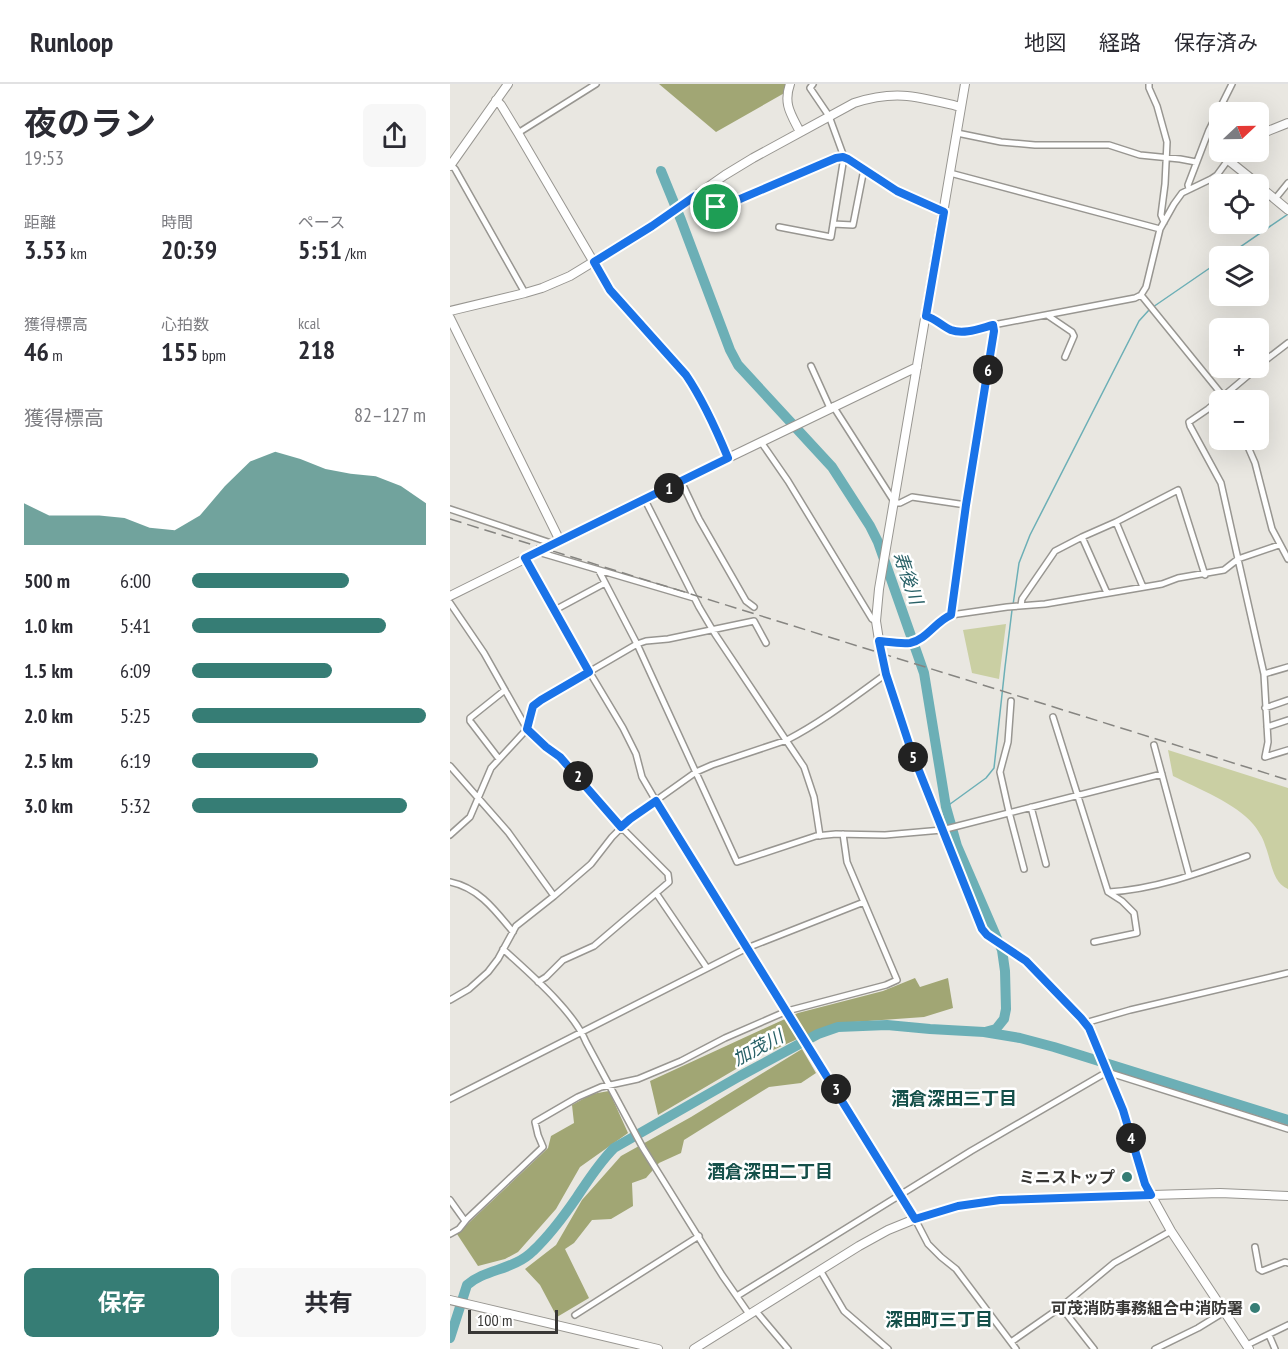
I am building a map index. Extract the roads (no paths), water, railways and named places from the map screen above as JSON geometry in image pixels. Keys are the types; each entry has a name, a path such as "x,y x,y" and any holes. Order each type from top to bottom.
{"street":[{"path":"508,84 450,165 456,169 525,293"},
{"path":"518,133 596,84"},
{"path":"790,84 787,102 800,132"},
{"path":"779,227 831,237 843,157 829,116 810,88 813,84"},
{"path":"965,84 882,571 876,621 886,674 912,753 982,929 992,939 1026,961 1085,1023 1123,1110 1145,1184 1171,1231 1248,1347 1288,1325"},
{"path":"1149,84 1167,142 1166,184 1161,215 1164,222"},
{"path":"1189,189 1188,185 1209,130 1232,84"},
{"path":"450,311 525,293 570,276 677,209 725,175 854,103 889,94 925,98 961,107"},
{"path":"496,100 518,133 610,290 686,375 708,413 728,458"},
{"path":"1269,132 1287,127"},
{"path":"957,133 1001,142 1035,145 1110,145 1140,155 1197,162"},
{"path":"695,196 719,208 843,157 897,191 944,212"},
{"path":"926,316 951,330 961,332 1141,295 1146,287 1160,229 1182,193 1217,175 1227,162"},
{"path":"1230,162 1245,174"},
{"path":"832,224 853,225 864,169"},
{"path":"950,173 1160,229"},
{"path":"1275,199 1288,183"},
{"path":"1269,194 1288,210"},
{"path":"1141,295 1218,390"},
{"path":"1047,315 1072,332 1074,336 1065,357"},
{"path":"450,318 557,543"},
{"path":"951,615 994,331 993,325"},
{"path":"1269,358 1288,343"},
{"path":"811,366 832,407 895,503"},
{"path":"450,596 917,367"},
{"path":"1233,390 1246,378"},
{"path":"1209,408 1189,422 1221,483 1263,674 1268,742 1265,757 1288,750"},
{"path":"761,442 788,481 872,619 876,621"},
{"path":"1249,450 1255,463 1272,529 1288,560"},
{"path":"681,481 714,546 746,601 754,607"},
{"path":"1019,606 1055,551 1178,490 1205,574"},
{"path":"895,503 912,497 966,505"},
{"path":"645,500 694,598 713,630 804,767 814,797 820,836"},
{"path":"450,509 557,543"},
{"path":"1116,522 1143,587"},
{"path":"1082,537 1107,593"},
{"path":"879,641 913,642 951,615 1010,606 1045,604 1162,584 1178,578 1224,570 1238,559 1288,545"},
{"path":"538,552 694,598"},
{"path":"525,558 553,611 623,728 636,754 642,777 656,801 901,1195 928,1244 956,1269 1016,1349"},
{"path":"598,571 637,644 737,862 820,836 885,835 944,829 1162,774"},
{"path":"553,611 605,583"},
{"path":"450,603 484,653 527,729 560,757 621,827 668,874 669,882 594,946 563,960 538,982"},
{"path":"450,835 470,817 491,768 527,729 533,706 541,700 646,641 668,639 754,621 766,643"},
{"path":"1263,674 1288,667"},
{"path":"450,1000 469,989 488,972 516,926 591,864 612,837 630,819 696,772 787,740 848,702 886,674"},
{"path":"499,759 470,718 505,690"},
{"path":"1265,708 1288,700"},
{"path":"1011,701 1008,742 1000,772 1024,869"},
{"path":"1053,717 1108,892 1134,913 1137,933 1094,942"},
{"path":"1267,727 1288,720"},
{"path":"1154,746 1189,875"},
{"path":"450,766 508,832 554,896"},
{"path":"1031,807 1046,864"},
{"path":"450,1234 459,1229 543,1147 535,1122 578,1097 610,1085 638,1079 787,1011 886,985 897,980 847,862 843,834"},
{"path":"1108,892 1126,891 1167,882 1246,856"},
{"path":"450,882 478,893 513,932"},
{"path":"656,893 707,968"},
{"path":"450,1099 747,948 864,902"},
{"path":"503,949 538,982 582,1031 643,1148 736,1296 788,1349"},
{"path":"1085,1023 1130,1010 1288,973"},
{"path":"736,1296 1106,1070 1288,1129"},
{"path":"694,1349 888,1230 958,1206 1000,1200 1151,1195 1220,1193 1288,1196"},
{"path":"450,1200 465,1221"},
{"path":"1011,1342 1061,1307 1114,1263 1171,1231"},
{"path":"575,1315 699,1236"},
{"path":"1255,1247 1259,1269 1262,1271 1288,1263"},
{"path":"820,1270 844,1311 888,1349"},
{"path":"451,1300 658,1349"},
{"path":"1061,1307 1094,1349"},
{"path":"1155,1349 1198,1328 1224,1312"},
{"path":"1269,1335 1275,1349"}],"waterway":[{"name":"寿後川","path":"661,171 730,350 738,365 832,467 878,542 924,673 946,807 957,846 1002,950 1005,971 1004,1019 996,1029 985,1032"},
{"path":"1242,246 1288,214"},
{"path":"1153,307 1209,269"},
{"path":"1013,605 1019,563 1030,535 1139,321 1149,310"},
{"path":"946,807 986,778 994,768 1012,610"},
{"name":"加茂川","path":"450,1338 467,1285 482,1276 517,1262 533,1251 556,1225 614,1148 740,1076 818,1034 838,1027 887,1025 984,1032 1020,1038 1288,1120"}],"railway":[{"path":"450,519 1288,780"}],"place":[{"name":"ミニストップ","path":"1127,1177"},
{"name":"可茂消防事務組合中消防署","path":"1255,1308"}],"district":[{"name":"酒倉深田三丁目","path":"954,1099"},
{"name":"酒倉深田二丁目","path":"770,1172"},
{"name":"深田町三丁目","path":"939,1320"}]}
